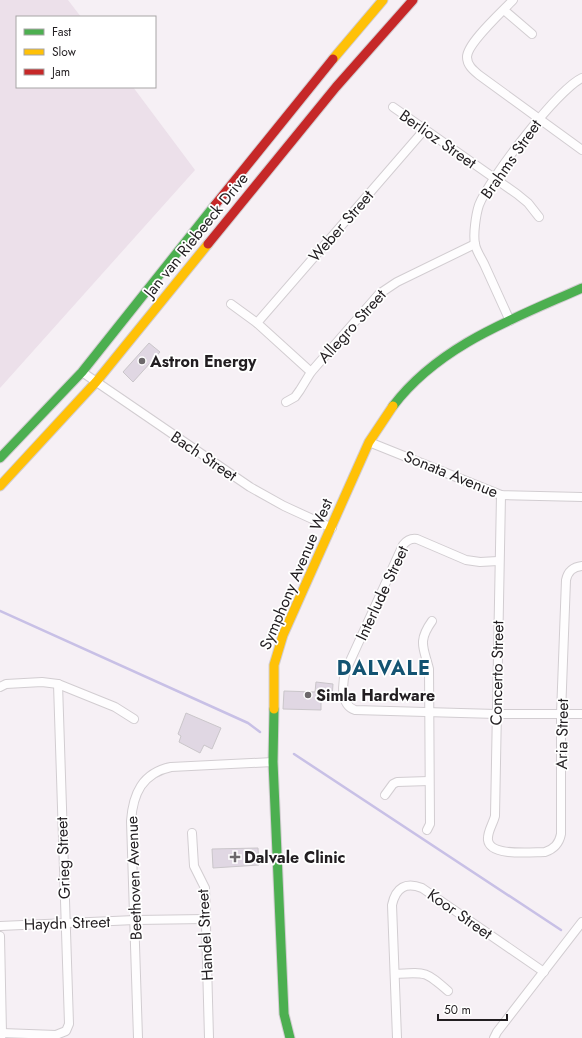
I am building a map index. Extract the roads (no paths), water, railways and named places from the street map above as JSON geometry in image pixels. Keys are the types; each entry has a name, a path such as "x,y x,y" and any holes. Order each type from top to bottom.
{"main road":[{"name":"Jan van Riebeeck Drive","path":"0,458 82,372 303,95 383,0"},
{"name":"Jan van Riebeeck Drive","path":"0,486 96,382 332,93 413,0"},
{"name":"Symphony Avenue West","path":"290,1038 284,1014 273,762 274,666 283,635 370,442 385,416 401,396 424,373 455,349 510,321 582,288"}],"street":[{"path":"513,0 470,47 467,57 468,64 479,75 581,148"},
{"path":"504,10 532,34"},
{"name":"Brahms Street","path":"510,321 475,244 477,214 480,204 495,178 539,119 567,88 582,78"},
{"name":"Berlioz Street","path":"393,107 495,178 528,203 539,217"},
{"name":"Weber Street","path":"257,323 425,129"},
{"name":"Allegro Street","path":"286,402 295,396 311,372 379,294 388,287 475,244"},
{"path":"231,304 257,323 311,372"},
{"name":"Bach Street","path":"82,372 250,487 284,506 332,528"},
{"name":"Sonata Avenue","path":"370,442 501,496 582,497"},
{"name":"Concerto Street","path":"493,849 488,841 488,836 495,816 498,561 501,496"},
{"name":"Interlude Street","path":"430,713 355,710 350,708 344,700 344,676 406,541 412,538 417,539 473,562 498,561"},
{"name":"Aria Street","path":"493,849 503,852 545,852 552,850 557,845 561,834 561,714 566,580 570,571 574,567 582,566"},
{"path":"427,830 430,824 430,713 429,669 423,648 425,633 432,621"},
{"path":"0,687 6,684 42,682 58,684 115,707 134,719"},
{"name":"Grieg Street","path":"2,1036 56,1035 66,1031 69,1024 58,684"},
{"path":"430,713 582,714"},
{"name":"Beethoven Avenue","path":"138,1038 131,821 135,795 142,785 160,769 171,767 273,762"},
{"path":"385,795 393,784 398,782 429,781"},
{"name":"Handel Street","path":"192,833 194,866 205,888 209,1038"},
{"name":"Koor Street","path":"397,1038 392,905 394,895 400,889 408,886 422,888 544,972"},
{"name":"Haydn Street","path":"0,926 135,920 206,919"},
{"path":"494,1038 497,1032 582,922"},
{"path":"0,936 2,1036"},
{"path":"395,974 425,974 448,991"}],"waterway":[{"path":"0,611 248,723 260,732"},
{"path":"294,754 561,930"}],"place":[{"name":"Astron Energy","path":"142,361"},
{"name":"Simla Hardware","path":"308,695"},
{"name":"Dalvale Clinic","path":"235,857"}],"district":[{"name":"DALVALE","path":"384,668"}]}
